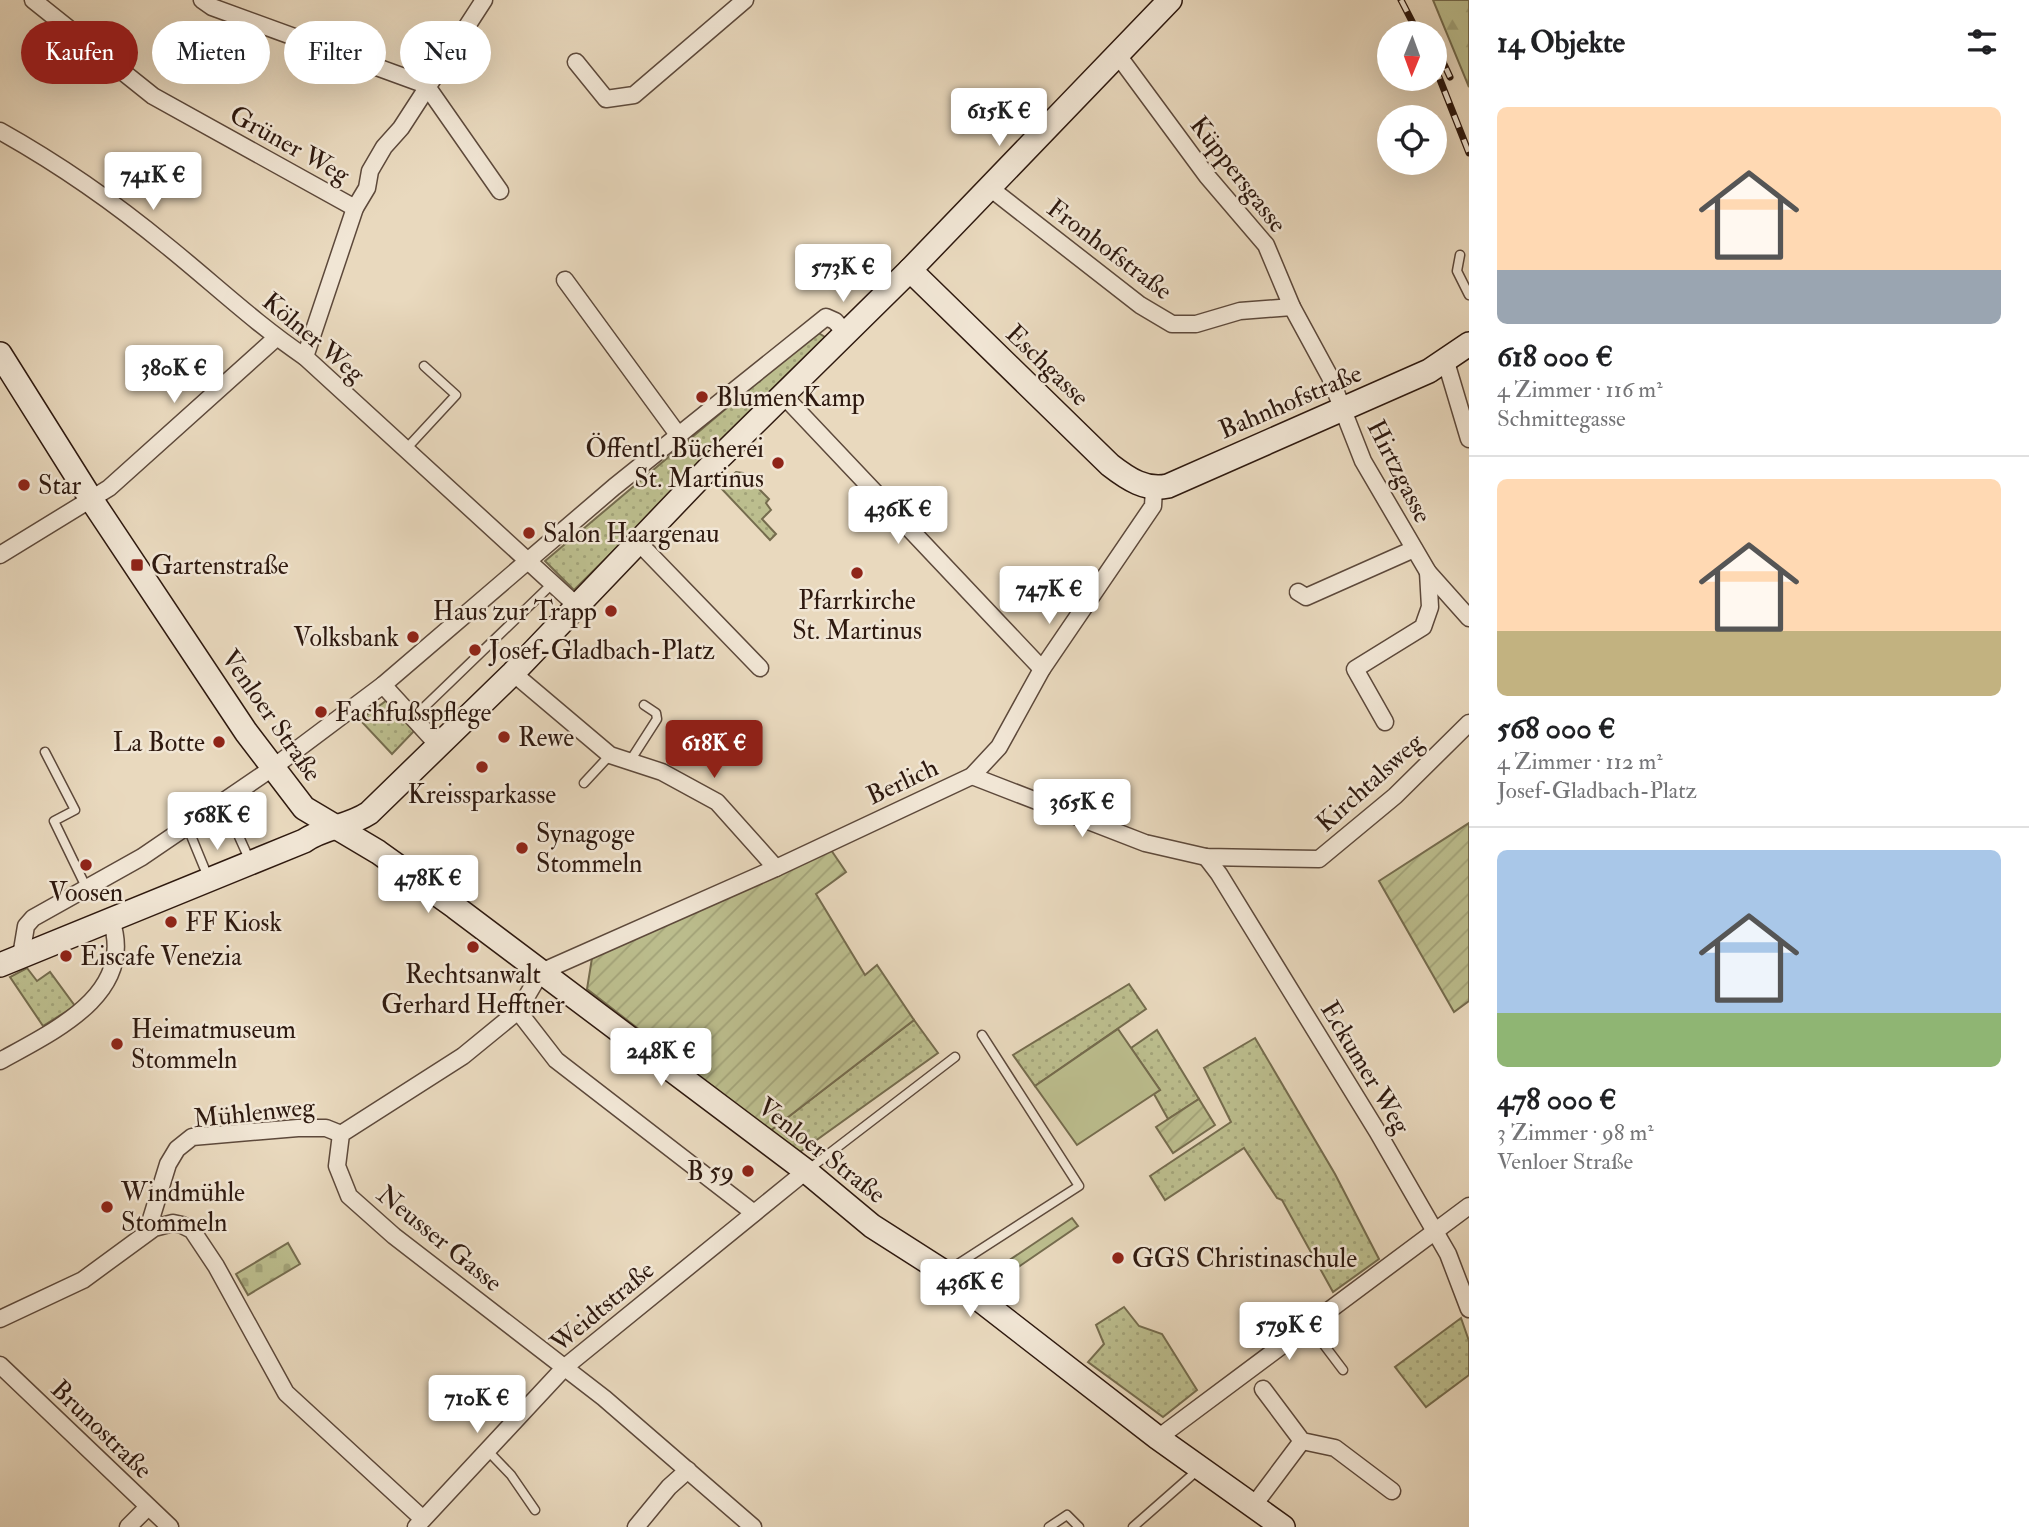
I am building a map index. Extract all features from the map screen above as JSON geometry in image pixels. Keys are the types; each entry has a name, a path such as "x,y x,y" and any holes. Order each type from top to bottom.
{"street":[{"name":"Grüner Weg","path":"33,0 153,96 355,208"},
{"path":"202,0 212,7 426,85 500,191"},
{"path":"305,357 355,208 367,188 370,171 484,0"},
{"path":"576,62 606,99 634,95 745,0"},
{"path":"10,961 304,841 317,832 354,823 369,813 513,674 576,605 845,332 910,270 1170,0"},
{"name":"Küppersgasse","path":"1117,54 1207,176 1266,245 1292,307 1330,377 1343,410"},
{"name":"Kölner Weg","path":"0,131 57,163 166,245 276,338 305,357 576,605"},
{"name":"Fronhofstraße","path":"990,188 1140,305 1172,324 1196,324 1222,314 1292,307"},
{"name":"Eschgasse","path":"910,270 1110,465 1125,476 1154,489"},
{"path":"565,280 679,436"},
{"path":"10,961 26,926 33,918 142,858 271,769 383,685 529,560 826,317 835,321 845,332"},
{"path":"0,555 110,488 276,338"},
{"name":"Bahnhofstraße","path":"1154,489 1168,486 1343,410 1446,362 1469,344"},
{"name":"Venloer Straße","path":"0,354 91,499 271,769 304,808 381,854 806,1171 872,1226 944,1272 1158,1438 1201,1466 1283,1527"},
{"path":"1446,362 1469,439"},
{"path":"783,395 1042,669"},
{"name":"Hirtzgasse","path":"1343,410 1363,461 1414,549 1428,572 1469,618"},
{"name":"Berlich","path":"541,972 776,869 972,776 999,747 1042,669 1153,506 1154,489"},
{"path":"638,542 760,668"},
{"path":"1298,592 1306,597 1414,549"},
{"path":"1385,722 1355,669 1423,628 1430,607 1428,572"},
{"path":"513,674 610,755 662,772 717,802 776,869"},
{"path":"383,685 438,745"},
{"name":"Kirchtalsweg","path":"972,776 1145,843 1206,857 1319,859 1395,796 1469,723"},
{"name":"Eckumer Weg","path":"1206,857 1377,1131 1448,1254 1469,1309"},
{"path":"0,1061 54,1031 84,1010 94,999 114,961 117,946 111,920"},
{"path":"341,1135 463,1056 518,1011 541,972"},
{"path":"518,1011 556,1060 754,1213"},
{"name":"Mühlenweg","path":"147,1232 168,1164 177,1149 192,1137 298,1128 326,1128 341,1135"},
{"name":"Neusser Gasse","path":"341,1135 337,1166 349,1196 394,1236 565,1367 753,1527"},
{"name":"Weidtstraße","path":"420,1523 565,1367 806,1171"},
{"path":"1158,1438 1469,1206"},
{"path":"0,1319 83,1280 147,1232 173,1223 192,1230 216,1266 286,1392 420,1523"},
{"name":"Brunostraße","path":"0,1365 170,1527"},
{"path":"1263,1389 1302,1441 1335,1448 1392,1491"},
{"path":"1254,1505 1302,1441"},
{"path":"636,1527 669,1487 688,1470"},
{"path":"128,1527 148,1507"}],"lane":[{"path":"1460,255 1457,271 1469,295"},
{"path":"406,449 456,395 424,366"},
{"path":"413,718 553,583"},
{"path":"629,762 657,719 656,713 644,705"},
{"path":"45,752 75,810 54,821 87,889"},
{"path":"584,783 610,755"},
{"path":"223,801 250,861"},
{"path":"187,826 209,879"},
{"path":"944,1272 1079,1186 982,1035"},
{"path":"806,1171 955,1057"},
{"path":"1310,1325 1343,1370"},
{"path":"487,1450 511,1475 535,1510"},
{"path":"1133,1527 1201,1466"},
{"path":"1049,1527 1067,1515 1079,1527"}],"green space":[{"path":"1433,0 1469,0 1469,87 1447,34 1447,21 1442,21"},
{"path":"817,332 828,339 574,590 545,561"},
{"path":"736,472 743,473 769,499 766,503 771,510 762,519 776,534 770,540 720,487"},
{"path":"387,700 415,730 392,754 360,720"},
{"path":"1469,823 1469,1001 1454,1012 1379,881"},
{"path":"829,847 846,872 816,894 865,975 877,965 914,1020 770,1131 587,989 592,958"},
{"path":"27,968 37,981 50,972 75,1006 43,1026 10,977"},
{"path":"1129,984 1146,1009 1035,1086 1013,1055"},
{"path":"914,1020 938,1053 797,1154 770,1131"},
{"path":"1118,1029 1160,1090 1077,1145 1035,1086"},
{"path":"1157,1030 1199,1099 1168,1119 1154,1094 1160,1090 1131,1048"},
{"path":"1255,1038 1335,1174 1379,1259 1333,1292 1282,1200 1277,1198 1244,1148 1165,1200 1150,1176 1231,1122 1204,1068"},
{"path":"1199,1099 1215,1125 1173,1153 1156,1127"},
{"path":"1072,1218 1078,1226 1014,1270 1008,1261"},
{"path":"288,1243 300,1264 248,1295 236,1274"},
{"path":"1124,1307 1139,1326 1162,1334 1197,1390 1163,1417 1088,1362 1104,1344 1096,1325"},
{"path":"1461,1318 1469,1341 1469,1375 1426,1407 1395,1367"}],"railway":[{"path":"1401,0 1412,21"},
{"path":"1447,71 1450,77"},
{"path":"1444,91 1469,153"}],"place":[{"name":"Blumen Kamp","path":"702,397"},
{"name":"Öffentl. Bücherei St. Martinus","path":"778,463"},
{"name":"Star","path":"24,485"},
{"name":"Salon Haargenau","path":"529,533"},
{"name":"Gartenstraße","path":"137,565"},
{"name":"Pfarrkirche St. Martinus","path":"857,573"},
{"name":"Haus zur Trapp","path":"611,611"},
{"name":"Volksbank","path":"413,637"},
{"name":"Josef-Gladbach-Platz","path":"475,650"},
{"name":"Fachfußspflege","path":"321,712"},
{"name":"Rewe","path":"504,737"},
{"name":"La Botte","path":"219,742"},
{"name":"Kreissparkasse","path":"482,767"},
{"name":"Synagoge Stommeln","path":"522,848"},
{"name":"Voosen","path":"86,865"},
{"name":"FF Kiosk","path":"171,922"},
{"name":"Rechtsanwalt Gerhard Hefftner","path":"473,947"},
{"name":"Eiscafe Venezia","path":"66,956"},
{"name":"Heimatmuseum Stommeln","path":"117,1044"},
{"name":"B 59","path":"748,1171"},
{"name":"Windmühle Stommeln","path":"107,1207"},
{"name":"GGS Christinaschule","path":"1118,1258"}]}
